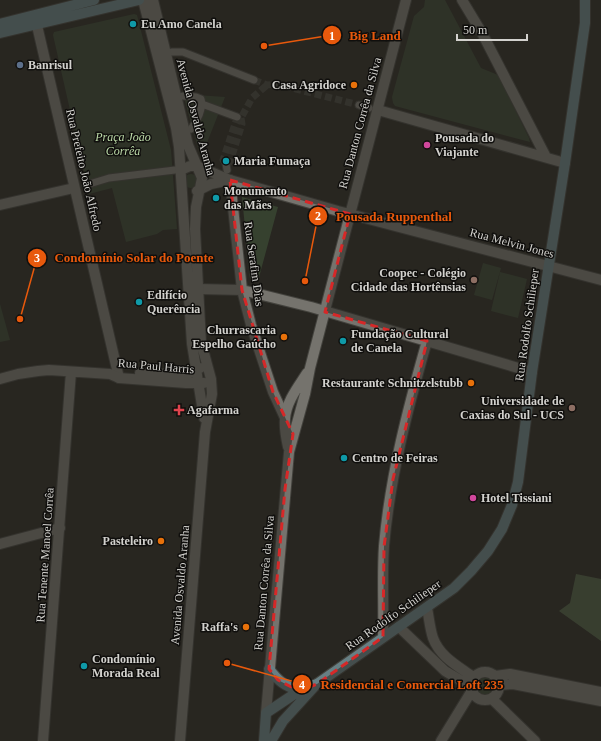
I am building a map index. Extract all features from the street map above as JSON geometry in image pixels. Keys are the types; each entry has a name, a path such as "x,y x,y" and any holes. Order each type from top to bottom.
{"main road":[{"path":"0,33 36,19 94,0"},
{"path":"0,24 139,0"},
{"name":"Rua Rodolfo Schilieper","path":"271,741 283,721 317,684 454,588 488,551 502,528 512,505 518,482 532,372 565,163 585,23 585,0"},
{"path":"269,669 278,680 299,691"},
{"name":"Rua Rodolfo Schilieper","path":"266,713 299,691 317,684"},
{"name":"Rua Danton Corrêa da Silva","path":"264,741 266,713"}],"street":[{"name":"Avenida Osvaldo Aranha","path":"143,0 176,128 178,170 182,190 188,283 196,370 205,432"},
{"name":"Avenida Osvaldo Aranha","path":"153,0 188,145 202,178 198,191 195,229 201,342 211,380 212,394 205,432 180,741"},
{"name":"Rua Danton Corrêa da Silva","path":"266,713 289,452 293,434 306,394 310,368 350,214 373,109 406,0"},
{"path":"462,0 486,40 546,157"},
{"name":"Rua Prefeito João Alfredo","path":"36,19 115,374"},
{"path":"172,52 183,52 254,80"},
{"path":"183,96 201,99 202,104 191,129"},
{"path":"202,104 238,117"},
{"path":"359,105 565,163"},
{"path":"86,185 110,178 178,170 190,166 197,166"},
{"name":"Rua Melvin Jones","path":"197,166 230,180 350,214 601,280"},
{"name":"Rua Melvin Jones","path":"198,191 211,184 230,180"},
{"name":"Rua Serafim Dias","path":"230,180 242,290 251,325 273,392 293,434"},
{"path":"0,205 74,188"},
{"path":"182,190 191,192 198,191"},
{"path":"198,289 242,290 325,312 532,372"},
{"path":"383,637 384,546 393,479 406,416 427,341"},
{"name":"Rua Paul Harris","path":"169,378 186,375 196,370 208,367"},
{"name":"Rua Danton Corrêa da Silva","path":"289,452 285,430 285,418 289,404 310,368"},
{"name":"Rua Paul Harris","path":"0,379 38,371 169,378 199,383 204,383 211,380"},
{"name":"Rua Tenente Manoel Corrêa","path":"43,741 71,372"},
{"path":"0,544 60,528"},
{"path":"427,608 433,638 438,648 472,685 475,697 480,700 492,698 498,690 497,680 491,673 482,672 472,685 441,741"},
{"path":"399,627 445,671 472,685"},
{"path":"497,680 510,674 601,692"},
{"path":"497,680 601,701"},
{"path":"492,698 535,741"}],"highlighted area":[{"path":"230,180 350,214 325,312 427,341 393,479 384,547 383,637 317,684 299,691 278,680 269,669 285,489 293,434 273,392 242,290"}],"green space":[{"path":"425,0 445,0 481,68 498,75 530,142 395,106 392,97 414,16 424,7"},
{"name":"Praça João Corrêa","path":"134,14 137,15 171,150 177,229 163,230 157,234 126,242 112,188 89,194 53,35 54,32"},
{"path":"183,94 225,97 201,158"},
{"path":"191,174 196,176 198,181 196,186 191,188 186,186 184,181 186,176"},
{"path":"242,197 278,207 258,281 250,279"},
{"path":"483,263 501,268 492,300 474,295"},
{"path":"500,272 527,279 518,318 491,311"},
{"path":"0,304 10,340 0,342"},
{"path":"576,574 601,579 601,641 559,611 570,603"},
{"path":"484,677 490,680 493,686 490,692 484,695 478,692 475,686 478,680"}],"tunnel":[{"path":"254,80 267,85 276,84 359,105"},
{"path":"241,118 242,124 230,162 226,164 223,160 236,121 241,118 252,98 267,85"}],"place":[{"name":"Eu Amo Canela","path":"133,24"},
{"name":"Big Land","path":"264,46"},
{"name":"Banrisul","path":"20,65"},
{"name":"Casa Agridoce","path":"354,85"},
{"name":"Pousada do Viajante","path":"427,145"},
{"name":"Maria Fumaça","path":"226,161"},
{"name":"Monumento das Mães","path":"216,198"},
{"name":"Coopec - Colégio Cidade das Hortênsias","path":"474,280"},
{"name":"Pousada Ruppenthal","path":"305,281"},
{"name":"Edifício Querência","path":"139,302"},
{"name":"Condomínio Solar do Poente","path":"20,319"},
{"name":"Churrascaria Espelho Gaúcho","path":"284,337"},
{"name":"Fundação Cultural de Canela","path":"343,341"},
{"name":"Restaurante Schnitzelstubb","path":"471,383"},
{"name":"Universidade de Caxias do Sul - UCS","path":"572,408"},
{"name":"Agafarma","path":"179,410"},
{"name":"Centro de Feiras","path":"344,458"},
{"name":"Hotel Tissiani","path":"473,498"},
{"name":"Pasteleiro","path":"161,541"},
{"name":"Raffa's","path":"246,627"},
{"name":"Residencial e Comercial Loft 235","path":"227,663"},
{"name":"Condomínio Morada Real","path":"84,666"}]}
